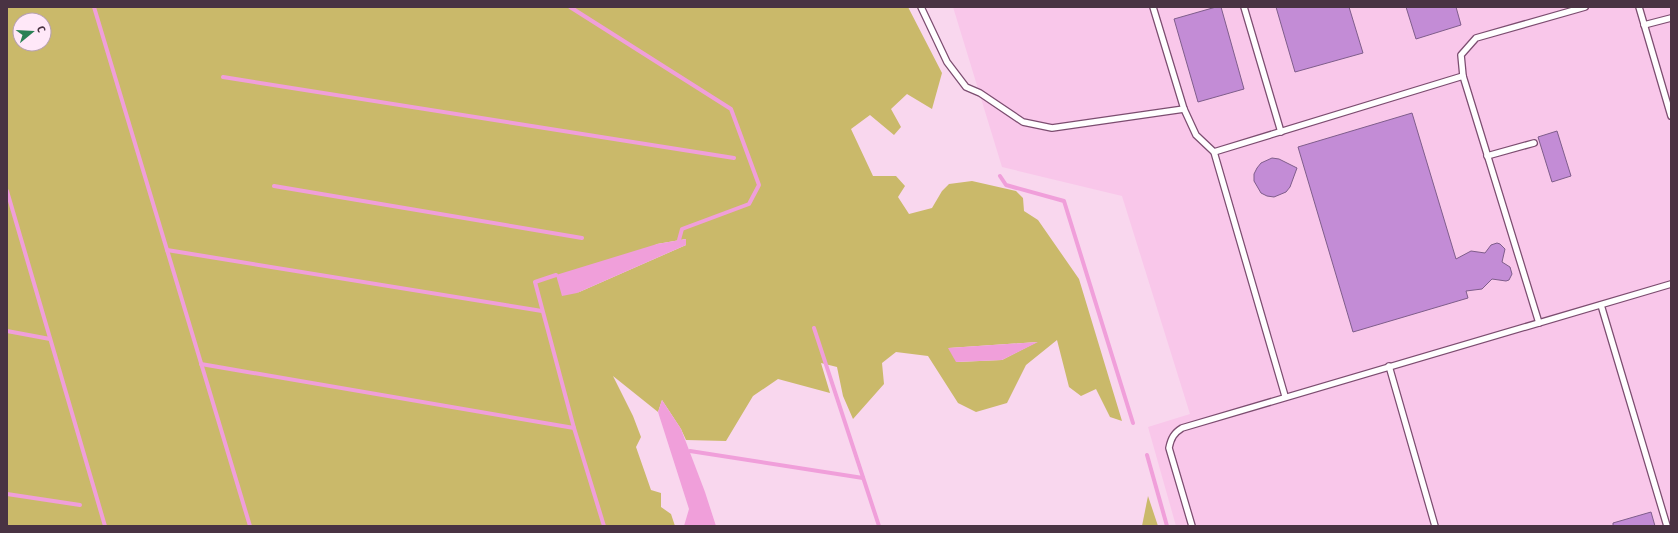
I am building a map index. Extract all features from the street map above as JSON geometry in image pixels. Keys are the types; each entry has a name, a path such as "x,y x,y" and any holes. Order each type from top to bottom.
{"lane":[{"path":"921,7 947,62 966,87 980,93 1023,122 1052,128 1184,109"},
{"path":"1153,7 1184,109 1196,136 1214,152 1285,396"},
{"path":"1244,7 1281,132"},
{"path":"1539,323 1463,76 1461,56 1476,38 1585,7"},
{"path":"1639,7 1671,116"},
{"path":"1644,25 1671,18"},
{"path":"1214,152 1463,76"},
{"path":"1488,156 1534,143"},
{"path":"1192,526 1169,448 1170,440 1175,432 1182,428 1285,396 1671,284"},
{"path":"1602,305 1667,526"},
{"path":"1389,366 1435,526"}],"shaded area":[{"path":"7,7 908,7 942,73 932,109 907,94 891,109 901,127 894,135 870,115 851,129 873,176 896,176 905,186 898,197 909,214 932,208 942,191 949,184 972,181 1016,191 1023,198 1024,211 1038,220 1079,279 1122,421 1110,417 1096,389 1081,396 1069,387 1057,340 1026,365 1007,403 976,412 958,403 928,356 896,352 882,363 884,384 853,419 843,396 837,367 821,363 830,393 778,379 753,396 726,441 686,440 681,429 662,400 658,412 613,376 633,416 641,437 636,447 651,490 661,493 661,507 671,514 675,526 7,526","holes":["686,239 686,245 577,293 657,244","1037,342 1002,360 957,362 949,348"]},
{"path":"953,7 1671,7 1671,526 1176,526 1148,427 1190,414 1122,196 1002,167"},
{"path":"686,239 686,245 577,293 562,296 556,275 657,244"},
{"path":"1038,342 1002,360 956,362 948,348"},
{"path":"662,400 681,429 716,526 684,526 689,509 658,412"},
{"path":"1148,496 1158,526 1142,526"}],"building":[{"path":"1216,7 1221,7 1244,89 1198,102 1174,19"},
{"path":"1276,7 1349,7 1363,53 1295,72"},
{"path":"1406,7 1456,7 1461,25 1416,39"},
{"path":"1412,113 1456,259 1471,251 1485,253 1491,245 1497,243 1505,249 1502,262 1510,267 1512,274 1509,280 1492,279 1482,289 1466,291 1468,298 1353,332 1298,147"},
{"path":"1557,131 1571,176 1552,182 1538,137"},
{"path":"1272,158 1279,159 1297,168 1290,187 1286,192 1274,197 1261,193 1254,181 1254,174 1257,168 1261,163"},
{"path":"1651,512 1655,526 1613,526 1613,523"}],"waterway":[{"path":"94,7 250,526"},
{"path":"570,7 731,109 759,185 749,204 682,229 679,240"},
{"path":"223,77 734,158"},
{"path":"1000,176 1006,185 1064,201 1133,423"},
{"path":"274,186 582,238"},
{"path":"7,191 105,526"},
{"path":"167,250 542,311"},
{"path":"556,275 535,282 574,428 604,526"},
{"path":"814,328 879,526"},
{"path":"7,331 50,339"},
{"path":"201,364 574,428"},
{"path":"690,451 863,478"},
{"path":"1147,455 1167,526"},
{"path":"7,494 80,505"}]}
